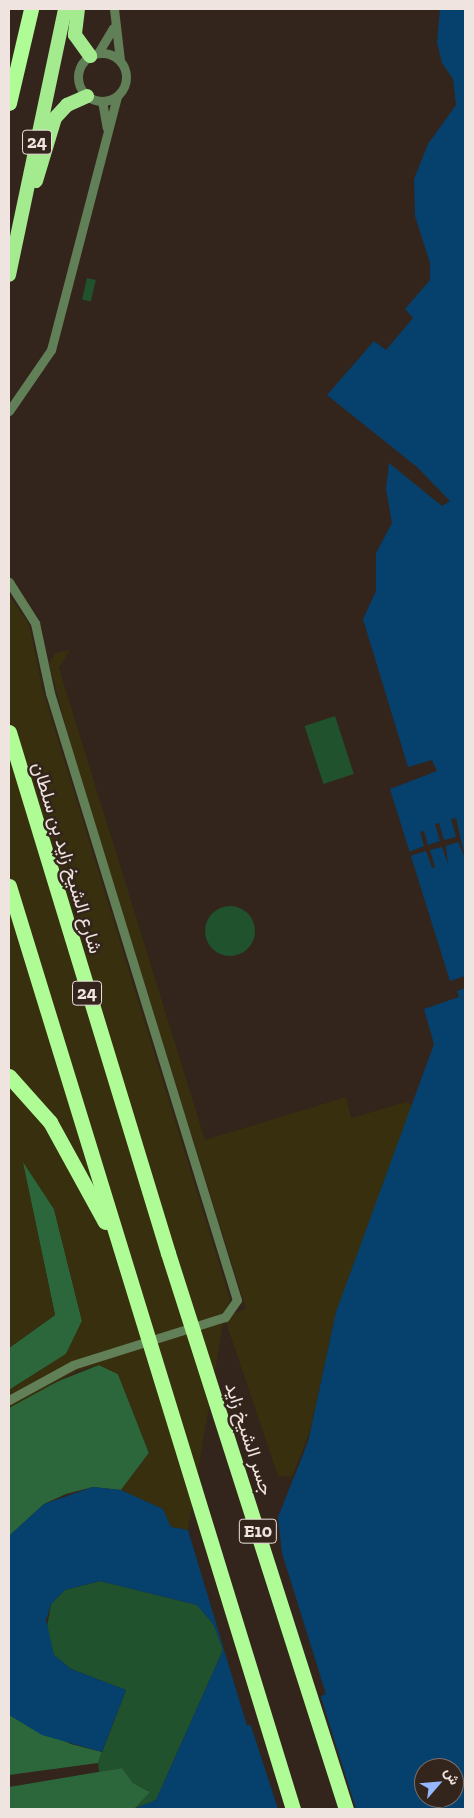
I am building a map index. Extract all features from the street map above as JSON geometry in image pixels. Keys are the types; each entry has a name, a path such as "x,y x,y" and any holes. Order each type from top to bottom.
{"highway":[{"name":"24","path":"9,103 31,9"},
{"name":"24","path":"9,275 65,9"},
{"path":"78,9 75,35 94,54"},
{"path":"23,206 40,168 55,118 67,105 87,96"},
{"name":"شارع الشيخ زايد بن سلطان","path":"9,732 168,1254"},
{"name":"24","path":"9,886 127,1265"},
{"path":"9,1076 50,1122 82,1174 127,1265"},
{"name":"جسر الشيخ زايد","path":"168,1254 346,1809"},
{"name":"E10","path":"127,1265 293,1809"}],"street":[{"path":"9,411 50,350 117,96 126,83 120,60 114,9"},
{"path":"115,23 78,75 87,96 102,102 117,96"},
{"path":"94,54 120,60"},
{"path":"102,102 106,143"},
{"path":"9,582 35,623 50,693 237,1300 225,1317 73,1365 9,1400"}],"green space":[{"path":"87,278 96,280 91,301 82,299"},
{"path":"335,716 354,774 323,784 305,726"},
{"path":"225,906 235,906 248,913 255,926 255,936 248,949 235,956 225,956 216,952 209,945 205,936 205,926 209,917 216,910"},
{"path":"22,1160 54,1209 82,1321 66,1354 9,1390 9,1348 55,1315"},
{"path":"99,1365 118,1374 149,1453 121,1490 93,1487 66,1494 44,1504 9,1536 9,1408 36,1390"},
{"path":"100,1581 197,1605 214,1625 223,1650 156,1800 134,1809 149,1791 133,1783 122,1768 99,1772 98,1763 126,1690 71,1669 54,1655 46,1632 51,1604 65,1590"},
{"path":"9,1715 71,1744 102,1752 98,1763 9,1775"},
{"path":"122,1768 133,1783 150,1792 134,1809 9,1809 9,1787"}],"sand":[{"path":"9,595 29,624 43,691 230,1299 224,1317 188,1530 171,1527 163,1509 121,1490 149,1453 118,1374 99,1365 77,1371 9,1408 9,1390 66,1354 82,1321 54,1209 23,1162 55,1315 9,1348"},
{"path":"70,650 59,668 205,1140 346,1097 351,1118 406,1102 415,1106 336,1312 310,1431 292,1477 278,1476 224,1317 246,1309 74,758 49,663 55,653"}],"water":[{"path":"440,9 465,9 465,976 450,981 390,789 437,771 432,760 408,767 363,619 376,591 376,553 392,523 386,489 389,463 442,506 450,501 417,467 327,395 374,341 386,350 413,318 405,309 430,280 430,263 415,216 414,179 428,144 456,105 453,79 442,63 437,43"},
{"path":"465,988 465,1809 134,1809 156,1800 223,1650 214,1625 197,1605 100,1581 65,1590 51,1604 46,1620 54,1655 71,1669 126,1690 102,1752 42,1735 9,1715 9,1536 44,1504 93,1487 121,1490 163,1509 171,1527 188,1530 247,1726 326,1694 282,1553 278,1517 308,1442 336,1312 434,1044 424,1009 459,997 457,991"}],"pier":[{"path":"456,818 465,858 458,842 446,846 448,864 442,847 430,850 435,867 432,868 426,851 410,856 409,852 424,846 420,832 424,831 428,845 440,841 435,824 439,823 444,840 456,837 451,819"},
{"path":"188,1527 190,1529 237,1681"},
{"path":"320,1694 356,1809 278,1809 250,1723"}]}
